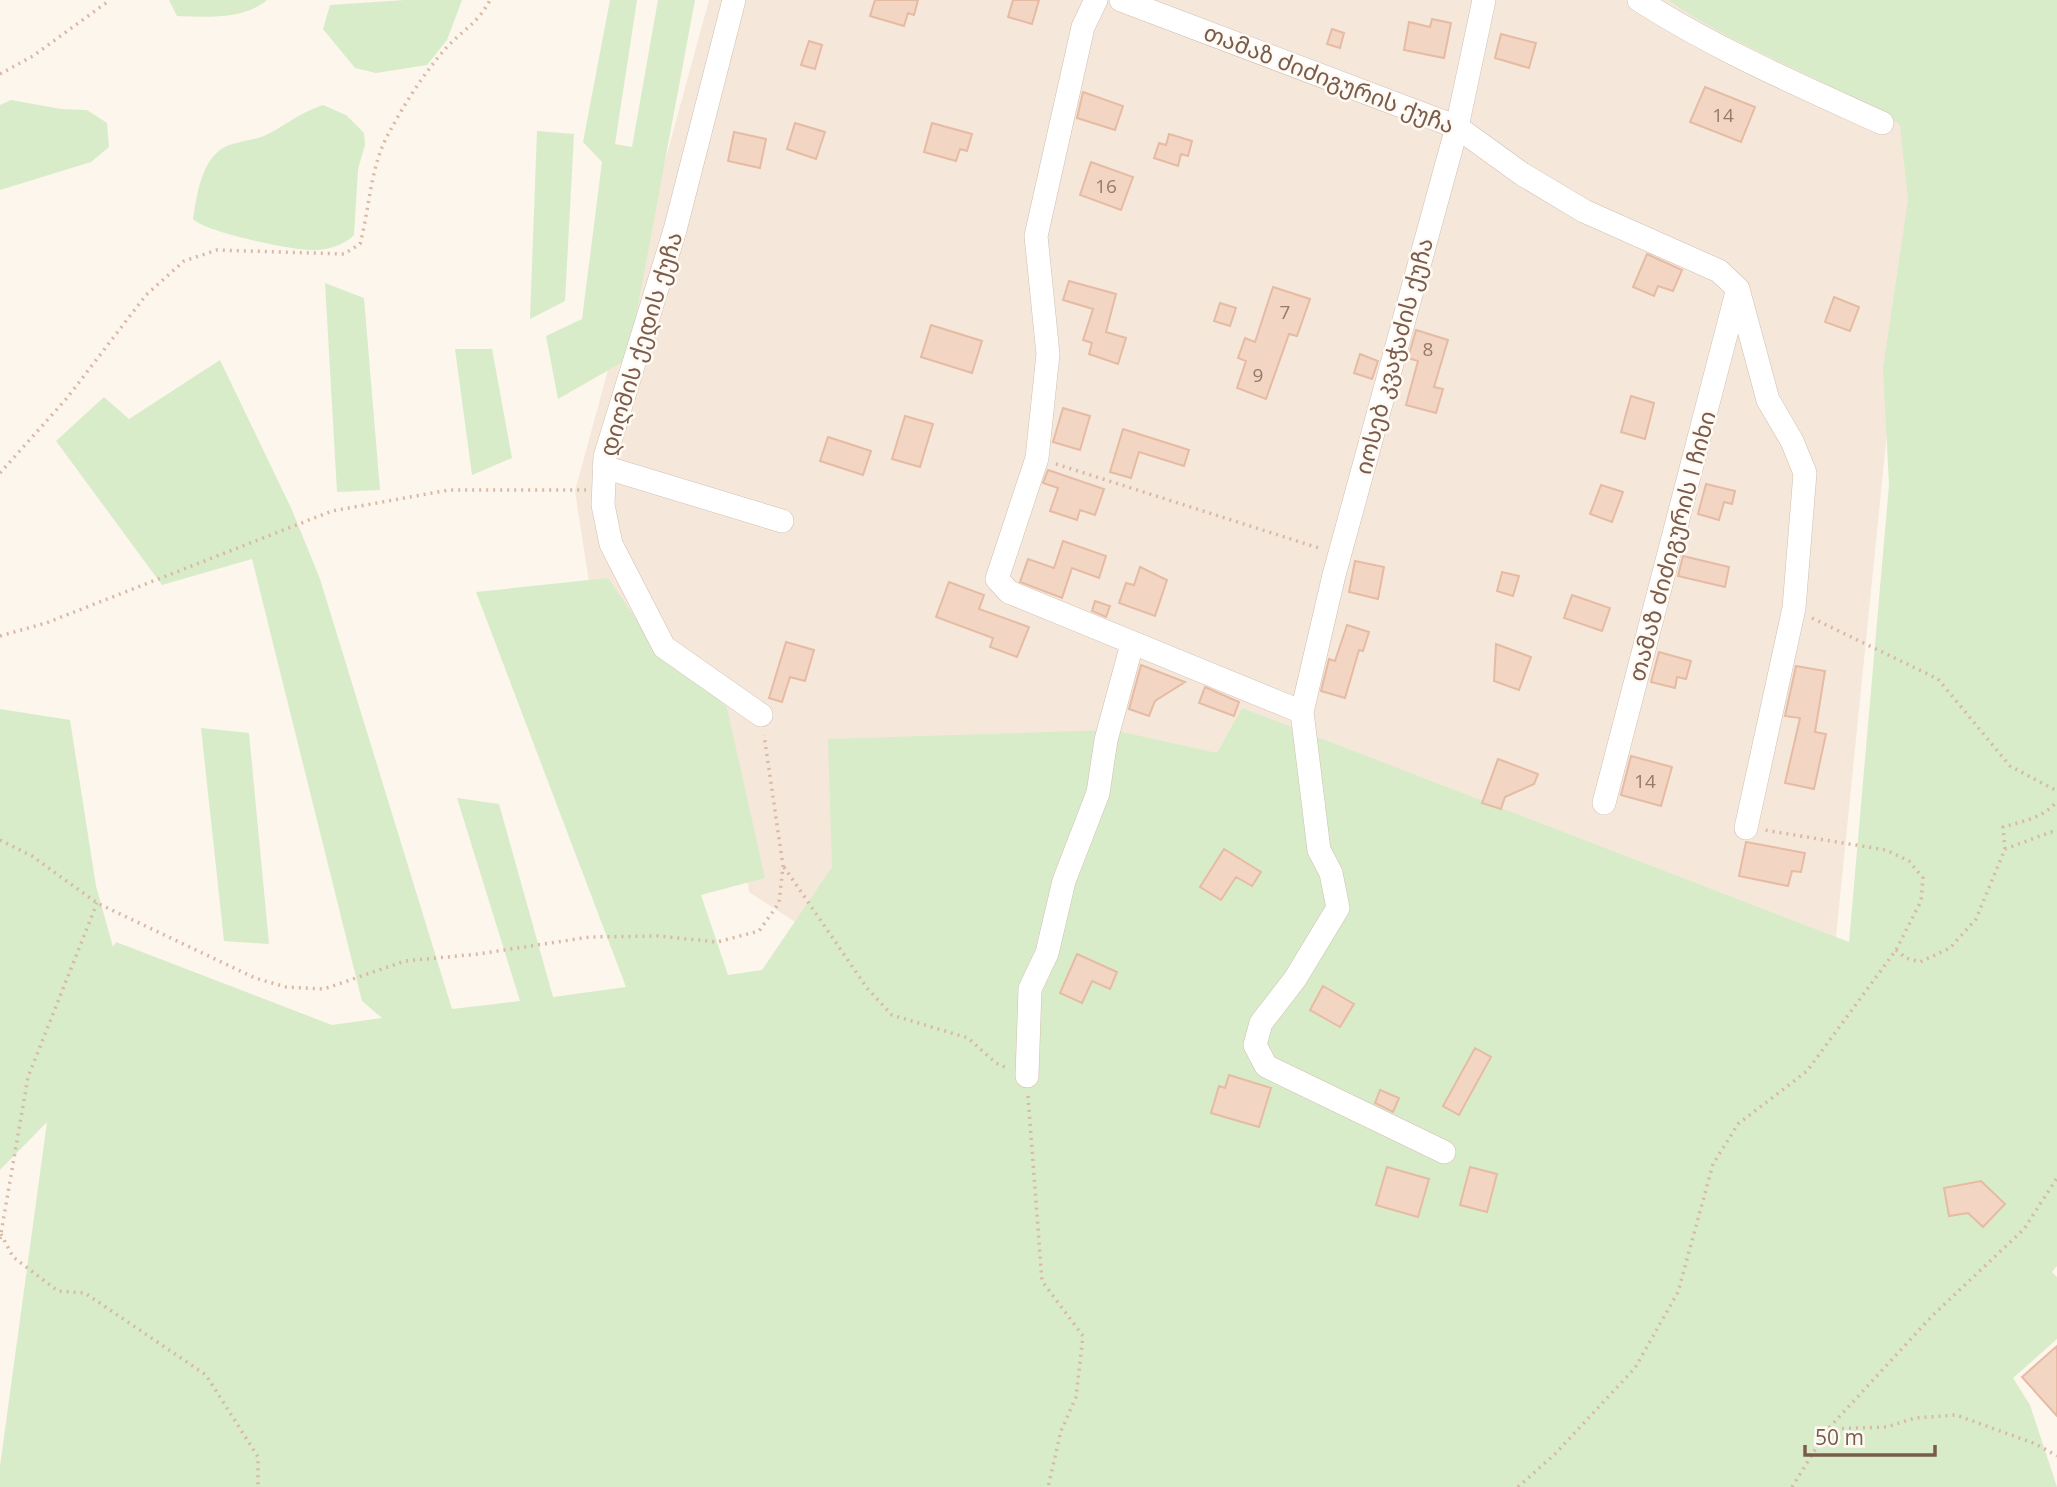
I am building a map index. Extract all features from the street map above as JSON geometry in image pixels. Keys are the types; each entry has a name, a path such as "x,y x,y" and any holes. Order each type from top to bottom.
{"street":[{"name":"დიღმის ქედის ქუჩა","path":"734,0 675,230 604,478 603,505 611,544 664,647 761,715"},
{"path":"1096,0 1083,27 1036,236 1048,354 1037,458 997,579 1009,592 1302,712 1319,850 1331,873 1338,908 1296,979 1261,1023 1255,1045 1266,1066 1444,1152"},
{"name":"თამაზ ძიძიგურის ქუჩა","path":"1121,0 1457,127 1522,174 1584,211 1719,271 1738,289"},
{"name":"იოსებ კვაჭაძის ქუჩა","path":"1302,712 1340,554 1457,127 1484,0"},
{"path":"1639,0 1670,20 1772,73 1882,123"},
{"path":"1738,289 1768,400 1792,441 1805,473 1794,608 1746,828"},
{"name":"თამაზ ძიძიგურის I ჩიხი","path":"1604,803 1738,289"},
{"path":"604,478 782,521"},
{"path":"1027,1076 1030,989 1047,953 1064,881 1098,793 1106,740 1132,644"}],"path":[{"path":"0,74 44,48 110,0"},
{"path":"0,473 67,398 146,295 184,261 217,250 344,254 360,244 370,208 374,172 389,132 447,47 480,18 490,0"},
{"path":"1037,458 1340,554"},
{"path":"0,636 46,623 332,511 449,490 604,478"},
{"path":"1794,608 1938,679 2010,766 2057,791"},
{"path":"0,840 32,856 97,903 256,978 286,987 324,989 405,961 478,954 590,937 658,936 717,942 759,931 779,903 783,866 761,715"},
{"path":"1896,950 1906,958 1920,962 1950,948 1976,919 2004,849 2003,827 2043,813 2057,801"},
{"path":"1518,1487 1555,1454 1636,1368 1678,1292 1713,1164 1738,1124 1807,1071 1896,950 1921,901 1923,878 1909,861 1886,850 1746,828"},
{"path":"2004,849 2051,832 2057,834"},
{"path":"783,866 867,988 892,1015 968,1038 996,1063 1027,1076 1042,1281 1083,1336 1076,1397 1061,1431 1048,1487"},
{"path":"0,1240 28,1077 97,903"},
{"path":"1792,1487 1828,1429 1932,1315 2024,1229 2057,1178"},
{"path":"1,1234 13,1257 58,1291 85,1293 206,1375 258,1457 258,1487"},
{"path":"1828,1429 1887,1427 1915,1418 1956,1415 2036,1444 2057,1456"}],"shaded area":[{"path":"709,0 1902,0 1918,126 1835,947 1133,1142 749,892 731,724 596,628 575,491"}],"green space":[{"path":"169,0 267,0 236,14 201,17 177,16"},
{"path":"405,0 462,0 447,40 427,65 376,73 355,68 323,29 330,5"},
{"path":"610,0 637,0 615,144 632,147 658,0 695,0 628,359 558,399 546,336 582,319 602,162 583,142"},
{"path":"1668,0 2057,0 2057,1266 2052,1272 2057,1277 2057,1339 2013,1378 2030,1405 2057,1487 0,1487 0,1466 47,1122 0,1170 0,709 70,720 96,886 113,947 116,942 332,1025 382,1018 362,1001 252,559 162,585 56,441 104,397 129,419 220,360 292,510 320,579 452,1009 520,1001 457,798 499,804 553,997 626,987 476,592 608,578 639,623 727,708 765,878 701,895 728,975 762,970 832,867 828,739 1113,730 1217,753 1242,708 1849,942 1889,485 1883,368 1908,200 1900,125 1843,93 1724,34"},
{"path":"11,100 61,109 87,110 107,123 109,147 91,162 0,190 0,105"},
{"path":"323,105 346,115 364,133 365,145 358,169 354,235 350,239 327,249 298,249 229,234 193,219 202,176 220,150 266,135"},
{"path":"537,131 574,134 565,301 530,319"},
{"path":"325,283 364,298 380,490 337,492"},
{"path":"455,349 492,349 512,458 472,475"},
{"path":"201,728 249,733 269,944 224,941"}],"building":[{"path":"875,0 918,0 914,15 908,13 904,26 870,16"},
{"path":"1013,0 1039,0 1032,24 1008,17"},
{"path":"1432,19 1451,23 1444,58 1404,50 1409,22 1430,27"},
{"path":"1332,29 1344,33 1340,48 1327,44"},
{"path":"1501,34 1536,43 1529,68 1495,58"},
{"path":"809,41 822,45 815,69 801,65"},
{"path":"1705,87 1755,107 1741,142 1690,122"},
{"path":"1083,92 1123,106 1115,130 1077,118"},
{"path":"795,123 825,132 816,159 787,149"},
{"path":"932,123 972,134 967,151 960,149 956,161 924,152"},
{"path":"734,132 766,139 760,168 728,161"},
{"path":"1169,134 1192,141 1188,156 1181,154 1178,166 1154,158 1159,143 1166,145"},
{"path":"1091,162 1133,177 1121,210 1080,195"},
{"path":"1647,254 1682,270 1673,291 1658,286 1654,296 1633,287"},
{"path":"1069,281 1116,294 1106,332 1126,338 1118,364 1089,354 1092,343 1083,340 1093,309 1063,300"},
{"path":"1273,287 1310,299 1297,336 1289,334 1266,399 1237,388 1246,361 1238,358 1245,338 1255,342"},
{"path":"1834,297 1859,307 1850,331 1825,322"},
{"path":"1220,303 1236,308 1230,326 1214,321"},
{"path":"931,325 982,341 972,373 921,357"},
{"path":"1416,330 1448,340 1434,387 1443,389 1436,413 1406,405 1418,361 1408,358"},
{"path":"1360,354 1378,361 1372,379 1354,373"},
{"path":"1631,396 1654,403 1645,439 1621,432"},
{"path":"1063,408 1090,416 1080,450 1053,442"},
{"path":"905,416 933,424 920,467 892,459"},
{"path":"1123,429 1189,450 1184,466 1139,452 1131,478 1110,472"},
{"path":"828,437 871,451 863,475 820,461"},
{"path":"1048,470 1104,489 1095,515 1080,510 1077,520 1050,511 1058,488 1043,483"},
{"path":"1706,484 1735,491 1732,504 1724,502 1719,520 1698,514"},
{"path":"1601,485 1623,492 1612,522 1590,514"},
{"path":"1063,541 1106,556 1099,578 1072,568 1062,598 1020,582 1028,559 1054,568"},
{"path":"1683,556 1729,567 1725,587 1678,576"},
{"path":"1355,561 1384,567 1378,599 1349,592"},
{"path":"1140,567 1167,580 1155,616 1119,603 1126,583 1134,585"},
{"path":"1502,572 1519,576 1513,596 1497,591"},
{"path":"949,582 984,595 979,609 1029,627 1017,657 990,647 993,638 936,617"},
{"path":"1572,595 1610,608 1602,631 1564,618"},
{"path":"1095,601 1110,606 1106,617 1092,611"},
{"path":"1347,625 1369,632 1363,651 1359,650 1345,698 1321,691 1329,659 1335,661"},
{"path":"786,642 814,650 805,681 790,677 782,702 769,698"},
{"path":"1496,644 1531,657 1519,690 1494,681"},
{"path":"1659,652 1691,661 1686,679 1677,677 1675,688 1651,682"},
{"path":"1141,665 1185,682 1155,701 1149,716 1129,709"},
{"path":"1796,666 1825,671 1815,732 1826,734 1814,789 1785,783 1800,718 1785,716"},
{"path":"1205,687 1239,702 1234,716 1199,703"},
{"path":"1631,756 1672,767 1661,806 1621,795"},
{"path":"1498,759 1538,774 1534,784 1505,797 1501,809 1482,803"},
{"path":"1746,842 1805,853 1801,872 1792,871 1788,886 1739,876"},
{"path":"1224,849 1261,872 1252,886 1236,877 1221,900 1200,887"},
{"path":"1077,954 1117,972 1110,989 1092,981 1082,1003 1060,993"},
{"path":"1323,986 1354,1004 1340,1027 1310,1010"},
{"path":"1475,1048 1491,1057 1459,1115 1443,1106"},
{"path":"1229,1075 1271,1088 1259,1127 1211,1113 1219,1086 1225,1088"},
{"path":"1380,1090 1399,1098 1393,1112 1375,1103"},
{"path":"1387,1167 1429,1179 1418,1217 1376,1205"},
{"path":"1470,1167 1497,1174 1487,1212 1460,1205"},
{"path":"1981,1181 2005,1204 1983,1227 1968,1213 1949,1216 1944,1188"},
{"path":"2057,1346 2057,1416 2022,1377"}]}
